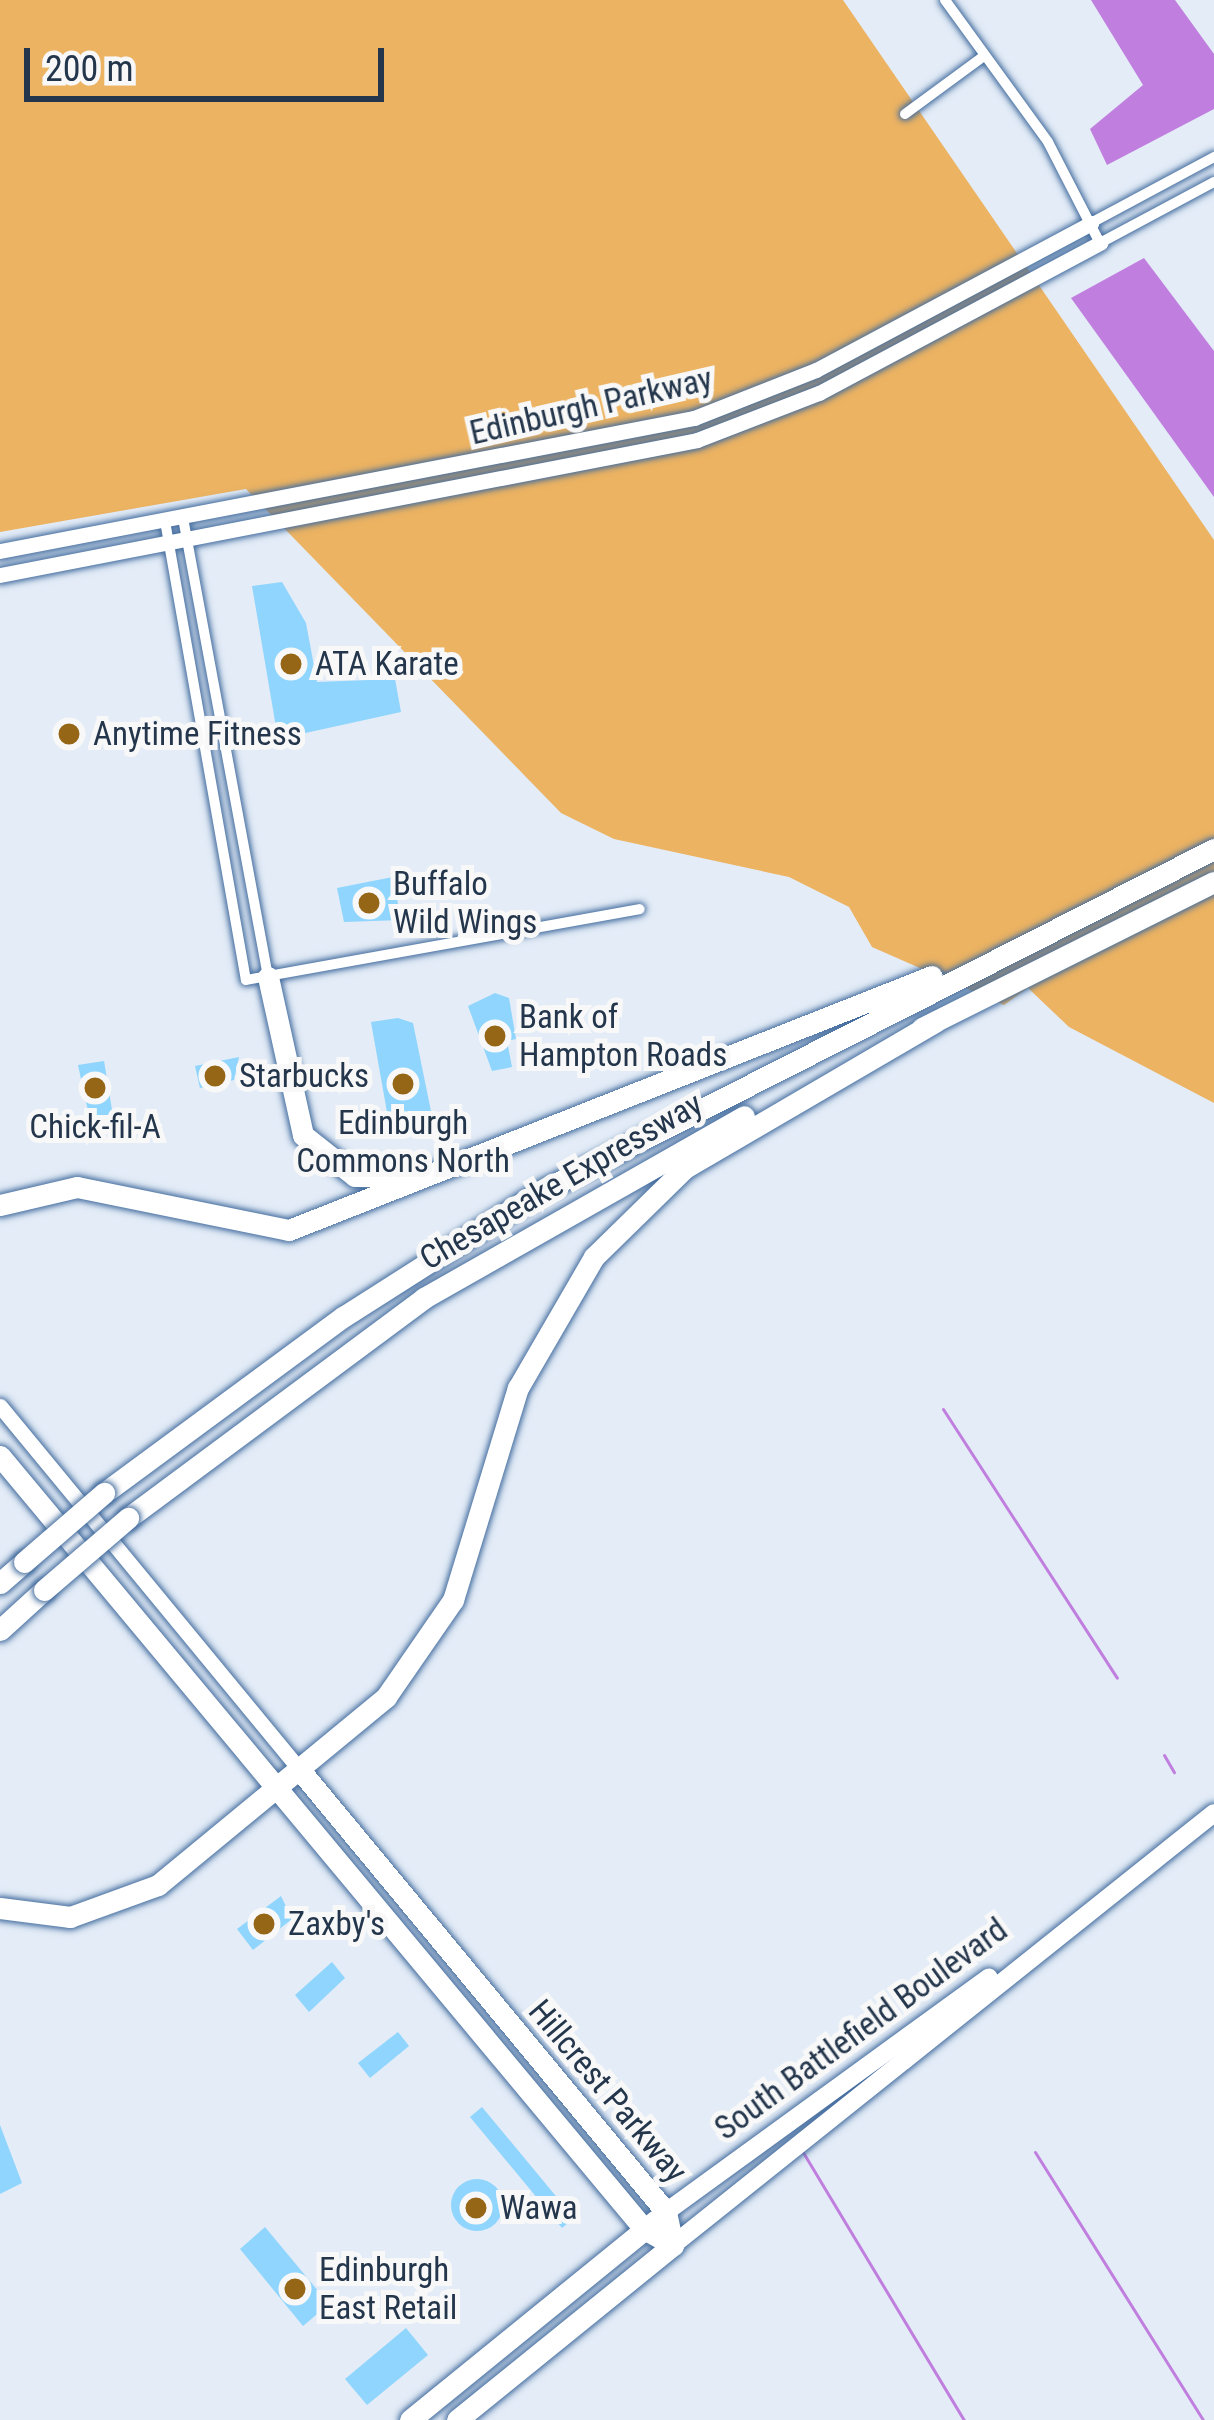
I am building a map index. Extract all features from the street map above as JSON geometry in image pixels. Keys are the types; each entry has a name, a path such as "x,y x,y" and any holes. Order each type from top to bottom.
{"highway":[{"name":"Chesapeake Expressway","path":"0,1583 104,1493 343,1317 539,1192 1214,849"},
{"name":"Chesapeake Expressway","path":"0,1630 128,1518 339,1356 500,1250 934,1022 1214,883"},
{"path":"0,1205 77,1186 289,1230 1066,922"},
{"path":"257,979 303,1135 355,1176 439,1174"},
{"path":"0,1908 70,1917 120,1904 275,1788 386,1696 434,1636 531,1356 610,1237 685,1168 934,1022"},
{"name":"Hillcrest Parkway","path":"0,1456 644,2229 673,2246"},
{"name":"Hillcrest Parkway","path":"299,1769 666,2212 673,2246"},
{"name":"South Battlefield Boulevard","path":"410,2420 666,2212"},
{"name":"South Battlefield Boulevard","path":"457,2420 673,2246"}],"main road":[{"name":"South Battlefield Boulevard","path":"673,2246 1214,1813"},
{"name":"South Battlefield Boulevard","path":"666,2212 1130,1878"}],"street":[{"path":"945,0 985,56 1100,243"},
{"path":"905,114 985,56"},
{"name":"Edinburgh Parkway","path":"0,551 734,405 1214,157"},
{"name":"Edinburgh Parkway","path":"0,575 718,434 819,393 1214,182"},
{"path":"183,518 257,979"},
{"path":"165,521 257,979"},
{"path":"257,979 640,909"},
{"name":"Hillcrest Parkway","path":"0,1406 299,1769"}],"shaded area":[{"path":"0,0 843,0 1214,540 1214,1103 1069,1027 1028,988 1004,1005 872,947 849,907 789,877 614,839 561,813 246,489 0,532"},
{"path":"1091,0 1175,0 1214,54 1214,109 1107,165 1090,129 1143,85"},
{"path":"1144,258 1214,351 1214,497 1071,298"}],"building":[{"path":"282,582 306,623 317,682 395,679 401,712 278,739 252,586"},
{"name":"Buffalo Wild Wings","path":"393,877 401,920 344,922 337,888"},
{"name":"Bank of Hampton Roads","path":"495,993 509,998 516,1039 507,1041 512,1067 492,1071 468,1006"},
{"name":"Edinburgh Commons North","path":"398,1018 413,1023 433,1121 390,1129 371,1022"},
{"name":"Starbucks","path":"239,1057 234,1080 200,1088 195,1066"},
{"name":"Chick-fil-A","path":"104,1061 113,1116 90,1120 78,1065"},
{"name":"Zaxby's","path":"281,1896 292,1919 253,1950 237,1929"},
{"path":"332,1962 345,1978 309,2012 295,1995"},
{"path":"398,2032 409,2046 370,2078 358,2063"},
{"name":"Wawa","path":"482,2107 574,2218 562,2228 470,2117"},
{"path":"0,2125 22,2183 0,2194"},
{"name":"Wawa","path":"477,2179 495,2187 503,2205 495,2223 477,2231 459,2223 451,2205 459,2187"},
{"name":"Edinburgh East Retail","path":"265,2227 329,2304 303,2326 240,2249"},
{"path":"406,2328 428,2355 367,2405 345,2379"}],"waterway":[{"path":"943,1409 1117,1678"},
{"path":"1164,1755 1174,1772"},
{"path":"801,2149 964,2420"},
{"path":"1035,2152 1203,2420"}],"place":[{"name":"ATA Karate","path":"291,664"},
{"name":"Anytime Fitness","path":"69,734"},
{"name":"Buffalo Wild Wings","path":"369,903"},
{"name":"Bank of Hampton Roads","path":"495,1036"},
{"name":"Starbucks","path":"215,1076"},
{"name":"Edinburgh Commons North","path":"403,1084"},
{"name":"Chick-fil-A","path":"95,1088"},
{"name":"Zaxby's","path":"264,1924"},
{"name":"Wawa","path":"476,2208"},
{"name":"Edinburgh East Retail","path":"295,2289"}]}
